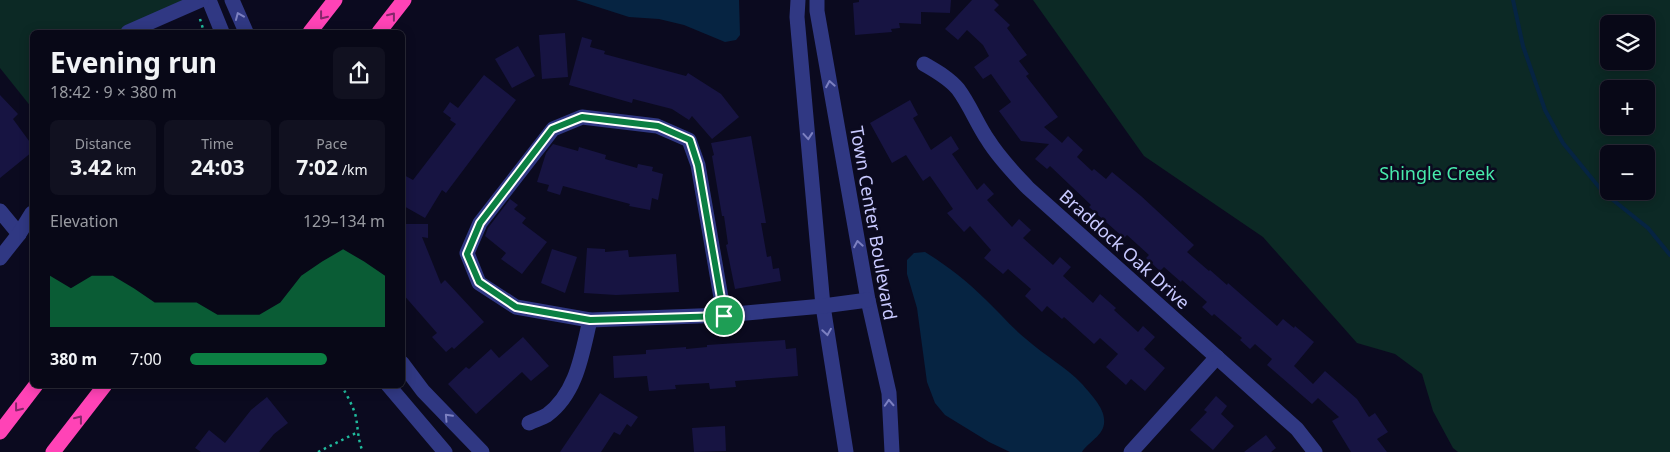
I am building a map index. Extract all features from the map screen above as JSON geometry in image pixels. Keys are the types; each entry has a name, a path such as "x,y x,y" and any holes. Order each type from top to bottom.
{"highway":[{"path":"312,30 335,0"},
{"path":"381,30 404,0"},
{"path":"0,432 34,388"},
{"path":"53,452 103,388"}],"street":[{"path":"132,30 200,0"},
{"path":"208,0 221,30"},
{"path":"232,0 245,30"},
{"path":"798,0 797,18 823,306 846,452"},
{"name":"Town Center Boulevard","path":"817,0 817,11 868,300 889,394 892,452"},
{"name":"Braddock Oak Drive","path":"924,64 958,88 987,140 1004,163 1028,188 1297,429 1315,452"},
{"path":"724,316 698,165 690,140 658,126 582,117 552,129 480,223 467,254 479,282 516,307 590,320 724,316 868,300"},
{"path":"0,211 19,234"},
{"path":"0,258 30,216"},
{"path":"529,423 546,416 556,407 576,378 590,320"},
{"path":"1131,452 1217,358"},
{"path":"405,367 423,391 482,452"},
{"path":"391,388 445,452"}],"path":[{"path":"342,388 352,407 363,452"},
{"path":"318,452 358,432"}],"green space":[{"path":"0,0 201,0 133,30 30,30 30,106 0,68"},
{"name":"Shingle Creek","path":"1033,0 1670,0 1670,452 1458,452 1453,448 1433,411 1422,374 1395,354 1357,343 1263,237 1144,156"}],"water":[{"path":"576,0 739,0 740,35 736,40 725,42 684,25 659,19 629,17"},
{"path":"925,252 971,286 1033,345 1069,372 1092,396 1102,410 1104,425 1100,434 1082,452 1010,452 989,442 945,415 935,403 927,382 917,308 907,274 907,260 914,253"}],"building":[{"path":"859,0 951,0 950,13 921,12 921,24 899,23 900,28 891,29 892,32 855,35 853,3 859,2"},
{"path":"972,0 994,0 999,5 994,10 1010,25 1007,28 1027,55 1019,61 1029,74 1026,76 1058,117 1044,127 1062,143 1068,136 1083,150 1077,157 1092,171 1094,169 1106,179 1112,172 1141,196 1194,245 1187,252 1227,285 1228,283 1277,326 1283,319 1294,328 1295,326 1314,342 1294,366 1313,384 1325,371 1357,399 1369,417 1375,413 1388,432 1377,439 1387,452 1351,452 1332,421 1339,417 1318,398 1312,404 1267,365 1272,359 1255,344 1250,349 1240,340 1242,338 1214,314 1212,316 1202,307 1207,302 1164,267 1160,271 1146,258 1149,255 1127,235 1124,238 1089,207 1091,205 1050,166 1047,169 1035,159 1049,144 1021,141 999,111 1011,102 991,74 983,79 974,67 989,56 983,45 967,30 958,40 945,29"},
{"path":"565,33 568,77 542,79 539,35"},
{"path":"582,37 592,40 590,47 605,51 604,54 686,76 688,73 721,94 739,117 712,139 692,116 689,120 672,109 633,99 632,103 569,85"},
{"path":"518,46 535,76 512,88 495,59"},
{"path":"484,75 516,100 446,193 442,190 425,218 405,207 405,176 413,180 456,124 443,112 450,102 458,108"},
{"path":"0,95 18,114 13,119 30,142 30,154 0,178"},
{"path":"910,100 918,115 913,118 931,150 951,136 959,149 952,154 977,190 984,183 994,194 987,200 1012,227 1019,219 1031,230 1023,238 1053,265 1060,257 1071,267 1063,276 1093,303 1100,294 1138,332 1143,326 1155,337 1144,349 1165,368 1145,391 1131,379 1126,385 1106,367 1118,354 1100,338 1094,344 1064,317 1062,319 1047,306 1042,312 1025,296 1031,289 1008,269 1003,274 984,258 991,250 970,226 964,232 947,213 953,209 930,176 923,181 906,155 892,163 870,123"},
{"path":"751,136 766,223 761,223 767,257 771,256 773,269 779,268 781,281 735,289 726,245 728,244 724,216 722,216 711,143"},
{"path":"553,144 578,151 579,147 606,155 605,159 637,168 638,164 653,167 652,171 663,174 658,200 652,198 650,210 629,206 630,204 563,186 560,195 547,191 549,185 537,182 546,153"},
{"path":"510,199 518,205 514,209 526,218 522,223 547,242 522,274 501,259 506,253 485,236 488,228"},
{"path":"405,224 428,224 428,238 422,237 441,284 445,280 484,322 454,349 452,347 446,352 432,337 437,333 405,296"},
{"path":"587,248 605,249 605,252 628,250 629,257 676,254 679,292 616,295 584,293"},
{"path":"552,249 577,257 565,293 541,283"},
{"path":"523,337 549,366 531,381 522,372 476,414 448,384 466,367 469,369 491,349 499,358"},
{"path":"785,340 786,349 796,348 798,376 735,381 736,387 710,389 709,383 675,385 676,389 649,391 647,376 614,378 613,356 646,354 646,350 686,347 686,349 707,347 707,345"},
{"path":"600,393 638,417 631,427 627,424 620,435 614,432 601,452 560,452"},
{"path":"1216,396 1227,406 1221,414 1234,426 1213,450 1190,430 1207,412 1204,410"},
{"path":"267,397 288,423 274,434 259,452 201,452 195,448 209,430 225,443 251,410"},
{"path":"725,426 726,451 694,452 692,428"},
{"path":"1266,435 1276,448 1271,452 1244,452"}],"waterway":[{"name":"Shingle Creek","path":"1513,0 1523,46 1545,110 1563,143 1603,192 1648,228 1670,255"}],"route":[{"path":"582,117 658,126 690,140 698,165 724,316 590,320 516,307 479,282 467,254 480,223 552,129 582,117"}]}
